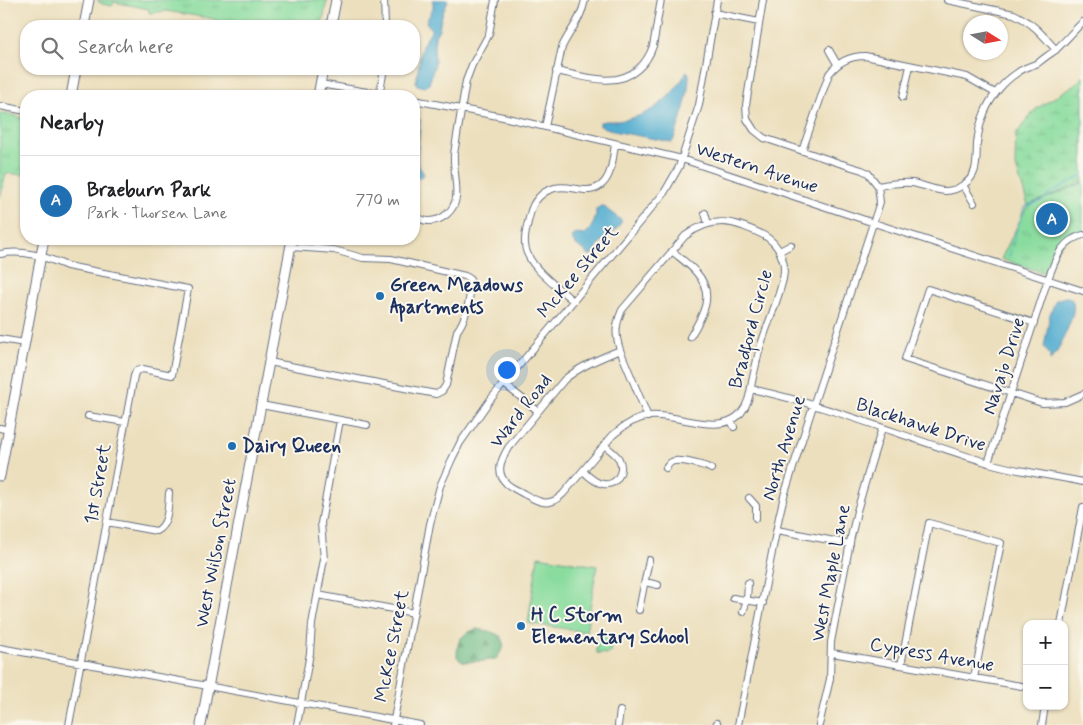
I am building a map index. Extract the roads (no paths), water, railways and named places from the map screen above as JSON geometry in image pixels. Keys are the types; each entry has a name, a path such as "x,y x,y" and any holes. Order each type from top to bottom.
{"main road":[{"path":"85,20 89,0"},
{"path":"332,20 336,0"},
{"path":"72,90 75,75"},
{"path":"319,90 322,75"},
{"path":"0,476 4,429 25,343 43,245"},
{"name":"West Wilson Street","path":"201,725 291,245"}],"street":[{"path":"384,0 385,20"},
{"path":"420,218 429,221 439,219 448,214 456,198 454,154 461,109 469,73 489,34 495,0"},
{"path":"545,127 562,47 580,17 585,0"},
{"path":"556,71 607,80 626,78 634,73 649,56 660,0"},
{"name":"McKee Street","path":"393,722 432,516 444,476 460,443 485,407 664,193 679,167 699,105 717,0"},
{"path":"763,0 746,104 747,118 754,130 764,138 862,170 873,178 878,186 910,183 937,191 953,190 963,185 974,173 977,166 977,145 980,127 984,114 995,94 1017,72 1039,62 1056,50 1083,22"},
{"path":"947,0 1014,14 1024,19 1040,32 1056,50"},
{"path":"714,13 760,22"},
{"path":"829,50 837,64"},
{"path":"802,151 829,74 837,64 844,60 865,56 967,77 995,94"},
{"path":"903,97 910,66"},
{"path":"380,90 383,75"},
{"path":"320,84 352,90"},
{"name":"Western Avenue","path":"420,101 545,127 682,159 1083,291"},
{"path":"0,106 20,110"},
{"path":"573,301 535,267 529,258 525,241 530,212 537,199 553,188 564,187 588,191 602,185 609,174 616,144"},
{"path":"963,185 974,203"},
{"name":"North Avenue","path":"738,725 784,496 874,223 880,202 878,186"},
{"path":"705,213 708,224"},
{"path":"648,416 617,339 616,328 622,310 685,236 708,224 720,222 738,224 760,232 773,241 780,251 792,245"},
{"name":"Navajo Drive","path":"988,463 1048,279 1058,254 1067,242 1083,235"},
{"path":"269,362 436,394 442,391 446,385 457,331 464,320 468,307 471,282 465,276 390,259 363,258 334,250 308,249 297,245"},
{"path":"0,254 11,251 41,256"},
{"path":"672,251 702,279 706,293 705,309 690,337"},
{"name":"Bradford Circle","path":"731,420 738,416 749,400 759,351 784,277 784,262 780,251"},
{"name":"1st Street","path":"41,256 67,266 188,289 172,375 143,369 136,371 134,376 69,725"},
{"path":"1034,323 928,289 905,359 1042,403 1065,402 1083,394"},
{"path":"0,339 25,343"},
{"name":"Ward Road","path":"583,471 559,498 551,502 540,501 506,483 501,476 500,462 508,448 570,375 586,365 620,350"},
{"path":"504,384 538,411"},
{"name":"Blackhawk Drive","path":"751,389 813,405 988,463 1083,482"},
{"path":"261,405 367,425"},
{"path":"88,416 125,422"},
{"path":"604,445 619,460 621,467 620,474 615,482 609,484 602,484 583,471 604,445 613,435 625,425 638,419 648,416 667,417 707,424 724,423 731,420 734,427"},
{"path":"297,725 324,559 321,523 340,420"},
{"name":"West Maple Lane","path":"819,725 830,679 833,629 857,511 882,428"},
{"path":"666,468 669,463 674,461 706,466 711,469"},
{"path":"107,522 156,531 164,525 169,493"},
{"path":"749,498 756,506 756,518"},
{"path":"1062,620 1083,507"},
{"path":"901,665 929,523 1001,543 974,678"},
{"path":"777,530 850,544"},
{"path":"640,610 649,560"},
{"path":"645,582 658,585"},
{"path":"743,612 748,583"},
{"path":"318,595 414,613"},
{"path":"733,598 762,602"},
{"path":"0,648 301,703 393,722 420,725"},
{"name":"Cypress Avenue","path":"832,653 1023,686"},
{"path":"1042,725 1044,710"},
{"path":"618,725 620,711"}],"water":[{"path":"432,0 448,0 435,36 435,63 429,84 425,87 417,85 416,82 417,75 420,75 422,45 431,31 426,22 433,8"},
{"path":"687,71 689,82 686,99 673,141 618,132 600,126 600,122 621,121 644,114 653,109 669,96"},
{"path":"420,168 424,174 420,177"},
{"path":"604,206 622,221 615,231 605,237 592,255 588,255 575,244 572,240 573,236 587,233 594,220 596,209"},
{"path":"1069,297 1072,300 1074,305 1073,311 1069,326 1057,352 1050,361 1050,355 1044,347 1050,314 1056,300"}],"waterway":[{"path":"1009,257 1024,207 1042,201 1049,194 1083,175"}],"place":[{"name":"Braeburn Park","path":"1052,219"},
{"name":"Green Meadows Apartments","path":"380,296"},
{"name":"Dairy Queen","path":"232,446"},
{"name":"H C Storm Elementary School","path":"521,626"}]}
